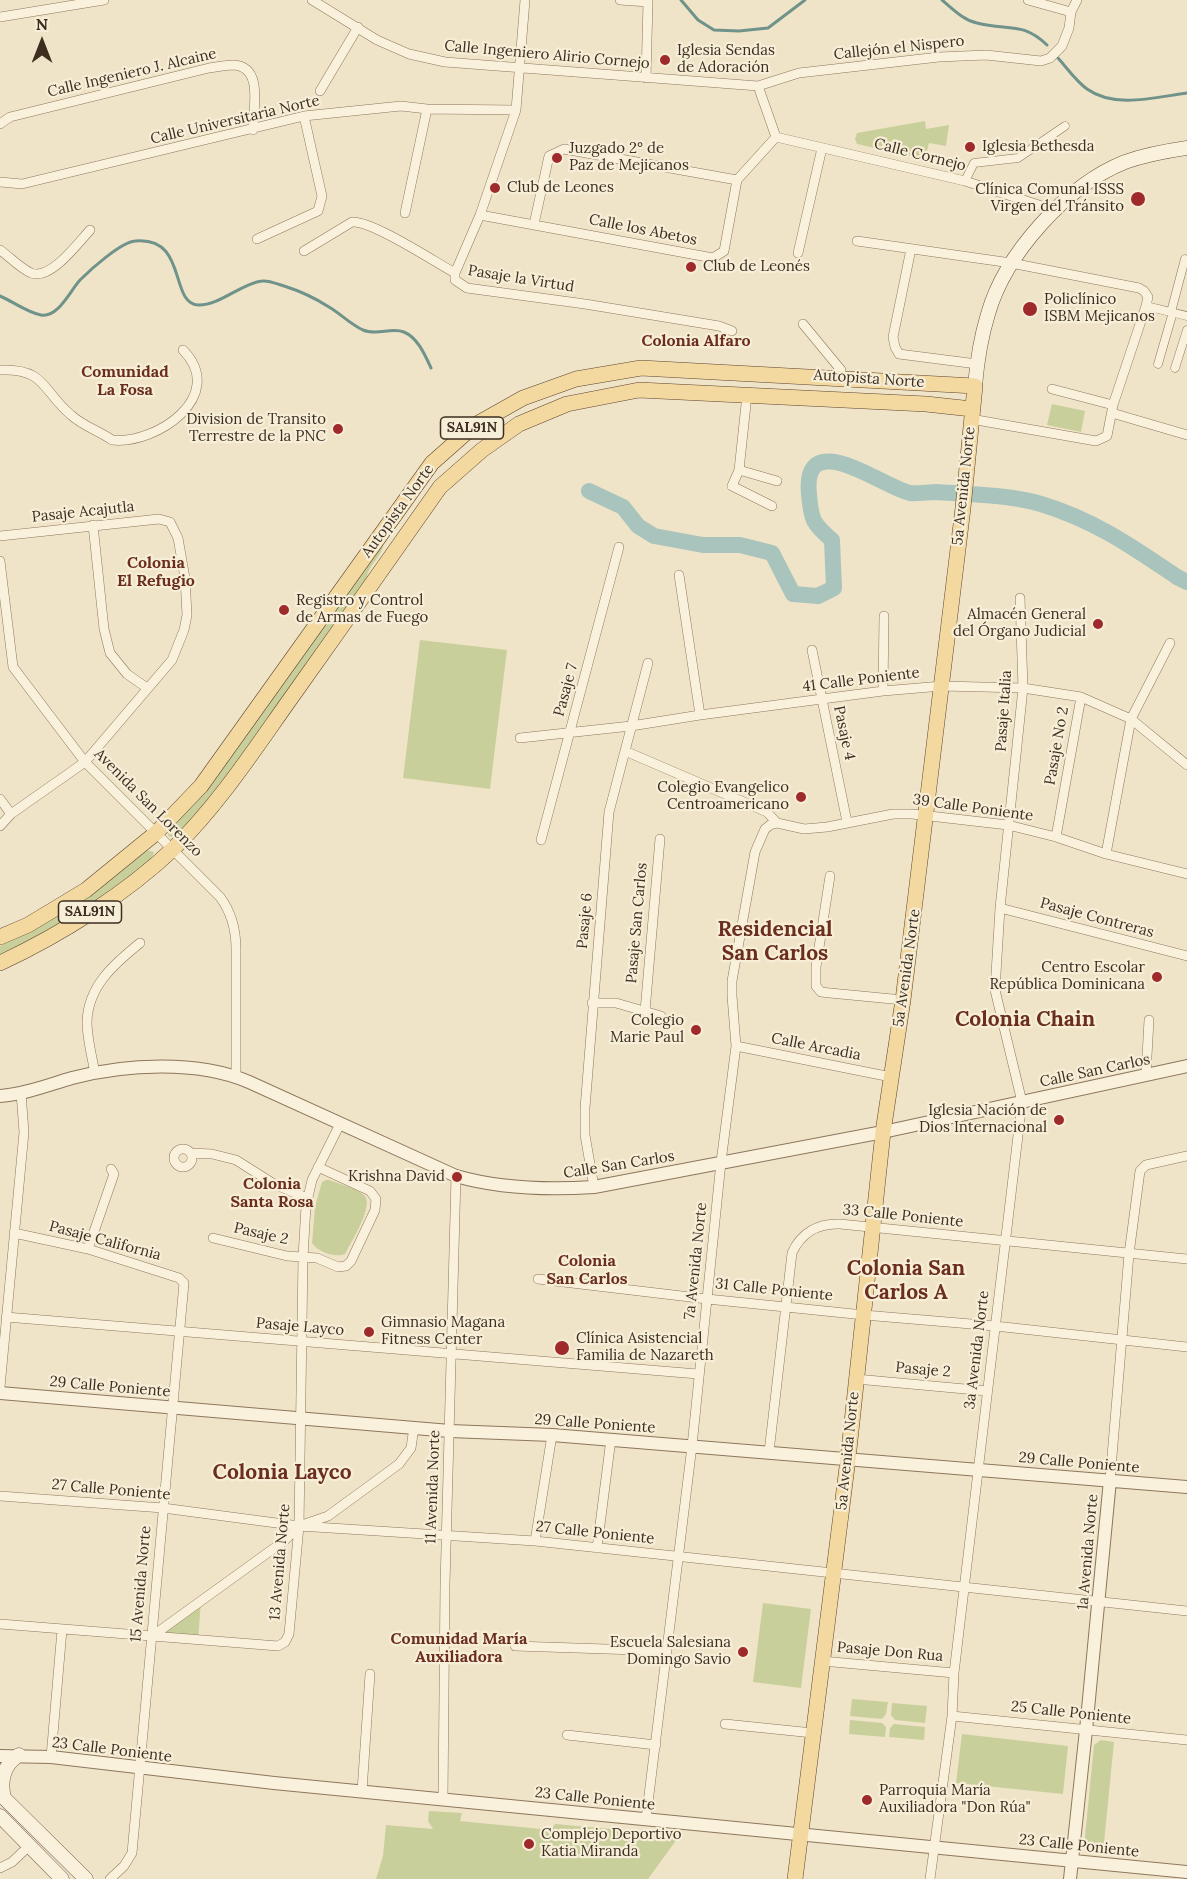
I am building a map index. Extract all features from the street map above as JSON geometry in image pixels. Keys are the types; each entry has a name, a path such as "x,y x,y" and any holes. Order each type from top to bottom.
{"main road":[{"name":"5a Avenida Norte","path":"795,1879 848,1459 883,1132 903,1000 942,686 977,364 988,313 1011,263 1054,210 1087,183 1113,168 1140,157 1187,148"},
{"name":"Autopista Norte","path":"0,937 28,925 86,890 156,833 201,786 432,463 476,425 523,398 576,379 641,368 975,386"},
{"name":"Autopista Norte","path":"0,963 52,936 96,909 173,849 232,782 440,487 482,450 519,424 567,404 639,390 926,404 971,414"},
{"path":"400,505 398,515 402,521 410,522 418,518"},
{"path":"373,582 371,578 373,570 389,544 388,539 384,537 375,542"},
{"path":"20,1755 10,1762 4,1771 1,1782 2,1796 86,1879"},
{"path":"0,1816 62,1879"}],"street":[{"path":"0,14 104,0"},
{"name":"Calle Ingeniero Alirio Cornejo","path":"312,0 377,40 409,54 445,62 758,86"},
{"name":"Pasaje la Virtud","path":"525,0 516,110 480,215 454,280 467,288 585,304 719,326 732,331"},
{"path":"620,0 648,2 646,78"},
{"path":"1028,0 1071,12"},
{"name":"Callejón el Nispero","path":"758,86 799,73 939,57 986,55 1041,61 1050,58 1062,46 1069,28 1071,12 1077,0"},
{"path":"320,91 358,27"},
{"name":"Calle Ingeniero J. Alcaine","path":"0,124 10,117 209,68 235,65 246,69 255,79 252,130"},
{"path":"534,225 549,156 564,149 737,180 777,137 758,86"},
{"name":"Calle Universitaria Norte","path":"0,182 22,184 304,116 400,106 428,109 516,110"},
{"path":"405,213 428,109"},
{"path":"257,239 318,211 322,196 304,116"},
{"path":"965,182 974,163 1018,158 1065,126"},
{"name":"Calle Cornejo","path":"777,137 965,182 1054,210"},
{"path":"798,253 822,148"},
{"name":"Calle los Abetos","path":"480,215 713,258 724,251 737,180"},
{"path":"304,251 352,222 358,221 383,232 455,273"},
{"path":"0,250 32,274 38,274 57,266 90,230"},
{"path":"857,241 1011,263 1139,288 1148,297 1107,435 1096,441 971,414"},
{"path":"911,249 893,337 899,354 977,364"},
{"path":"1158,364 1185,259"},
{"path":"1146,306 1187,316"},
{"path":"803,324 841,370 840,377"},
{"path":"1175,368 1187,330"},
{"path":"0,370 15,370 33,374 70,414 112,440 116,440 155,431 173,421 191,405 196,383 195,367 192,359 183,350"},
{"path":"1052,389 1187,435"},
{"path":"747,395 739,470 732,486 772,506"},
{"path":"739,470 777,481"},
{"name":"Pasaje Acajutla","path":"0,536 159,519 170,522 178,538 188,615 172,660 147,688"},
{"path":"0,826 11,814 85,762 147,688 127,674 110,653 104,629 93,525"},
{"name":"Pasaje 7","path":"541,840 620,547"},
{"name":"Avenida San Lorenzo","path":"0,561 12,667 85,762 220,897 233,921 236,950 236,1076"},
{"path":"680,575 700,715"},
{"name":"Pasaje Italia","path":"1008,825 1023,688 1020,598"},
{"path":"884,616 884,691"},
{"path":"1106,854 1131,719 1170,643"},
{"name":"Pasaje 4","path":"812,650 847,822"},
{"name":"Pasaje 6","path":"594,1187 585,1122 592,1003 609,812 648,663"},
{"name":"41 Calle Poniente","path":"520,738 631,726 884,691 942,686 1023,688 1082,697 1131,719 1187,765"},
{"name":"Pasaje No 2","path":"1056,837 1082,697"},
{"name":"39 Calle Poniente","path":"625,751 767,812 777,823 804,829 827,827 893,814 912,814 1008,825 1056,837 1106,854 1187,874"},
{"path":"0,799 11,814"},
{"name":"7a Avenida Norte","path":"646,1819 692,1446 721,1162 736,1046 732,981 755,852 765,829 777,823"},
{"name":"3a Avenida Norte","path":"930,1879 952,1716 954,1673 1022,1102 995,990 1008,825"},
{"name":"Pasaje San Carlos","path":"645,1011 660,838"},
{"path":"830,876 816,968 816,986 821,992 903,1000"},
{"name":"Pasaje Contreras","path":"1000,908 1187,957"},
{"path":"95,1073 87,1024 88,1005 100,980 115,963 140,943"},
{"name":"Pasaje San Carlos","path":"592,1003 616,1003 661,1016"},
{"path":"1146,1074 1149,1020"},
{"name":"Calle Arcadia","path":"736,1046 891,1077"},
{"name":"Calle San Carlos","path":"0,1096 21,1093 107,1070 150,1066 209,1071 236,1076 456,1176 508,1186 554,1190 594,1187 883,1132 1187,1066"},
{"path":"0,1387 24,1132 21,1093"},
{"name":"13 Avenida Norte","path":"151,1637 278,1646 285,1642 289,1634 299,1526 303,1257 307,1198 318,1167 340,1124"},
{"path":"191,1153 212,1154 236,1161 269,1181 307,1198"},
{"name":"1a Avenida Norte","path":"1070,1879 1110,1480 1129,1254 1141,1168 1187,1156"},
{"name":"Pasaje 2","path":"213,1238 287,1256 317,1258 338,1267 346,1266 351,1261 376,1208 376,1199 372,1193 318,1167"},
{"path":"88,1249 114,1174 111,1169"},
{"name":"11 Avenida Norte","path":"443,1799 446,1536 456,1176"},
{"name":"33 Calle Poniente","path":"769,1452 792,1253 801,1238 810,1231 824,1225 840,1224 1187,1259"},
{"name":"Pasaje California","path":"14,1233 88,1249 179,1278 184,1283"},
{"name":"31 Calle Poniente","path":"538,1279 707,1299 1187,1347"},
{"name":"15 Avenida Norte","path":"110,1879 124,1866 132,1853 184,1283"},
{"name":"Pasaje Layco","path":"6,1317 698,1374"},
{"name":"Pasaje 2","path":"856,1379 987,1391"},
{"name":"29 Calle Poniente","path":"0,1393 450,1431 610,1439 1187,1487"},
{"path":"0,1624 151,1637 284,1541 299,1526 328,1516 399,1464 411,1448 414,1427"},
{"path":"535,1541 552,1435"},
{"path":"597,1548 610,1439"},
{"name":"27 Calle Poniente","path":"0,1496 163,1508 299,1526 535,1541 1187,1611"},
{"path":"51,1757 62,1630"},
{"path":"515,1646 667,1651"},
{"name":"Pasaje Don Rua","path":"822,1661 954,1673"},
{"path":"362,1791 370,1674"},
{"name":"25 Calle Poniente","path":"952,1716 1187,1740"},
{"path":"725,1724 813,1733"},
{"path":"567,1735 656,1745"},
{"name":"23 Calle Poniente","path":"0,1756 51,1757 362,1791 1187,1872"},
{"path":"0,1868 12,1862 29,1846"}],"green space":[{"path":"925,121 926,129 949,125 946,146 929,143 925,159 857,144 855,139 857,133"},
{"path":"1052,404 1085,411 1081,432 1047,425"},
{"path":"383,543 383,548 370,569 367,579 213,796 176,835 170,837 167,830"},
{"path":"420,640 507,650 490,789 403,778"},
{"path":"146,850 154,852 152,859 79,914 0,957 0,946 16,938"},
{"path":"326,1180 356,1190 367,1200 361,1224 345,1254 341,1255 332,1255 322,1251 312,1243 315,1207 322,1182"},
{"path":"201,1601 198,1641 151,1637"},
{"path":"763,1603 811,1609 801,1688 753,1682"},
{"path":"852,1699 888,1702 886,1714 882,1719 850,1716"},
{"path":"892,1703 927,1706 925,1723 895,1720 891,1715"},
{"path":"850,1720 882,1723 886,1727 885,1737 849,1734"},
{"path":"894,1724 925,1727 924,1740 889,1737 890,1728"},
{"path":"962,1734 1068,1746 1063,1794 956,1783"},
{"path":"1101,1740 1114,1742 1103,1853 1088,1852 1084,1847 1094,1745"},
{"name":"Complejo Deportivo Katia Miranda","path":"429,1811 462,1813 460,1821 541,1829 549,1833 555,1824 680,1835 648,1879 376,1879 383,1856 386,1825 433,1829 428,1821"}],"waterway":[{"path":"681,0 698,20 714,30 739,31 768,28 805,0"},
{"path":"942,0 958,14 972,22 1022,30 1038,37 1047,45"},
{"path":"1058,58 1087,89 1110,99 1149,99 1187,93"},
{"path":"0,296 31,312 47,315 58,308 80,280 114,251 135,241 152,242 163,249 171,259 183,293 189,301 198,305 206,304 254,283 273,282 313,298 368,332 394,330 404,332 424,352 431,368"},
{"path":"589,491 623,507 638,526 654,536 703,545 740,545 772,553 793,594 818,596 834,588 832,540 814,521 809,494 810,474 818,464 831,462 847,465 910,493 937,492 1004,497 1060,510 1112,535 1187,582"}],"place":[{"name":"Iglesia Sendas de Adoración","path":"665,60"},
{"name":"Iglesia Bethesda","path":"970,147"},
{"name":"Juzgado 2° de Paz de Mejicanos","path":"557,158"},
{"name":"Club de Leones","path":"495,188"},
{"name":"Clínica Comunal ISSS Virgen del Tránsito","path":"1138,199"},
{"name":"Club de Leonés","path":"691,267"},
{"name":"Policlínico ISBM Mejicanos","path":"1030,309"},
{"name":"Division de Transito Terrestre de la PNC","path":"338,429"},
{"name":"Registro y Control de Armas de Fuego","path":"284,610"},
{"name":"Almacén General del Órgano Judicial","path":"1098,624"},
{"name":"Colegio Evangelico Centroamericano","path":"801,797"},
{"name":"Centro Escolar República Dominicana","path":"1157,977"},
{"name":"Colegio Marie Paul","path":"696,1030"},
{"name":"Iglesia Nación de Dios Internacional","path":"1059,1120"},
{"name":"Krishna David","path":"457,1177"},
{"name":"Gimnasio Magana Fitness Center","path":"369,1332"},
{"name":"Clínica Asistencial Familia de Nazareth","path":"562,1348"},
{"name":"Escuela Salesiana Domingo Savio","path":"743,1652"},
{"name":"Parroquia María Auxiliadora \"Don Rúa\"","path":"867,1800"},
{"name":"Complejo Deportivo Katia Miranda","path":"529,1844"}],"district":[{"name":"Colonia Alfaro","path":"696,341"},
{"name":"Comunidad La Fosa","path":"125,381"},
{"name":"Colonia El Refugio","path":"156,572"},
{"name":"Residencial San Carlos","path":"775,942"},
{"name":"Colonia Chain","path":"1025,1020"},
{"name":"Colonia Santa Rosa","path":"272,1193"},
{"name":"Colonia San Carlos","path":"587,1270"},
{"name":"Colonia San Carlos A","path":"906,1281"},
{"name":"Colonia Layco","path":"282,1473"},
{"name":"Comunidad María Auxiliadora","path":"459,1648"}]}
